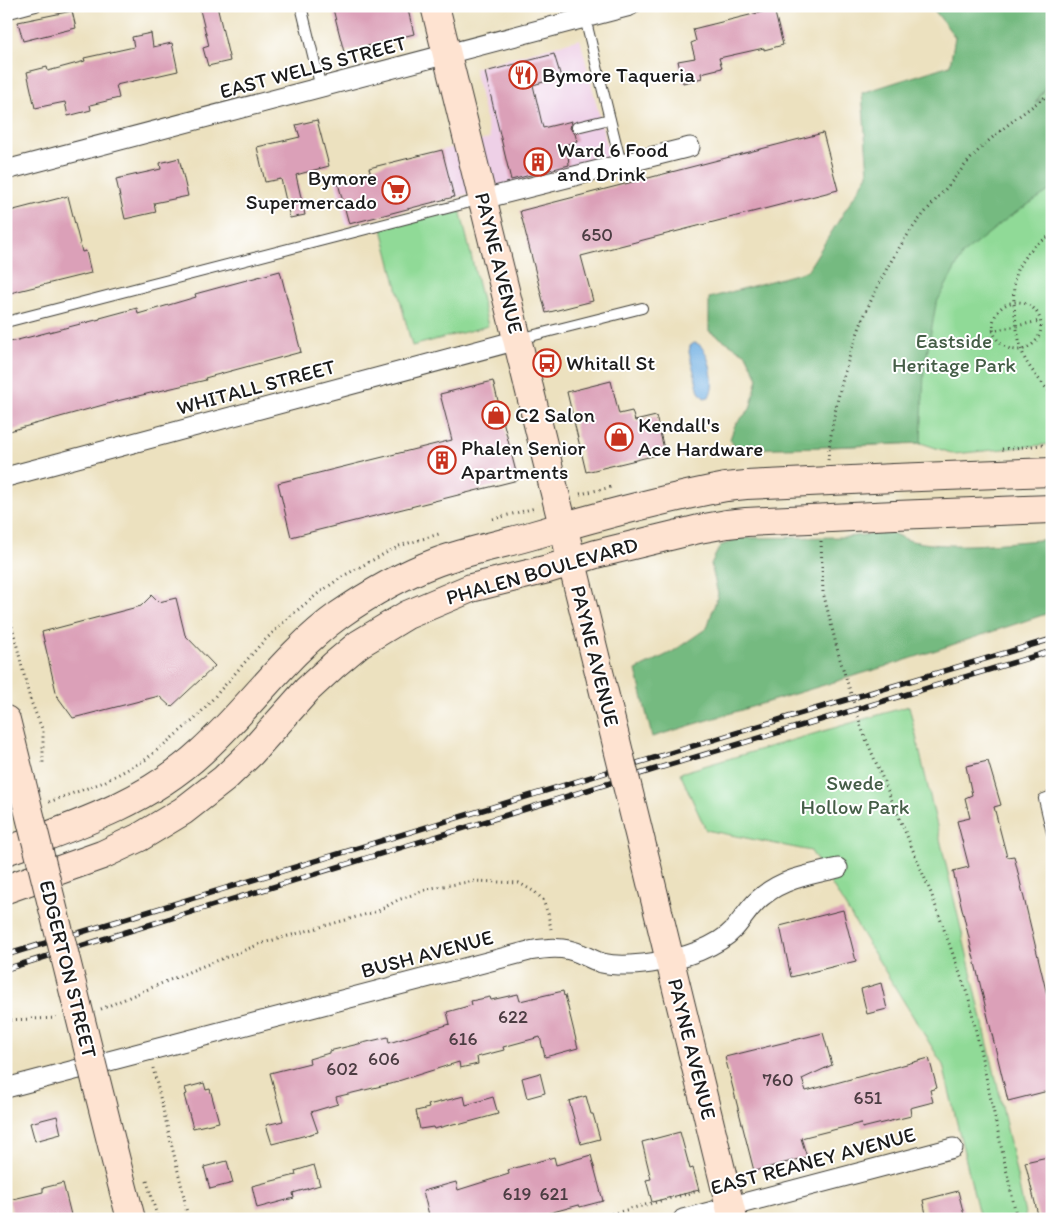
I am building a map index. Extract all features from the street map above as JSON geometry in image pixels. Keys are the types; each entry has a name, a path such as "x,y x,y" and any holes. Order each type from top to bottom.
{"main road":[{"name":"PAYNE AVENUE","path":"435,6 731,1212"},
{"name":"PHALEN BOULEVARD","path":"6,851 88,822 128,802 164,780 200,754 308,640 337,616 379,590 439,561 563,526 700,492 746,485 1052,472"},
{"name":"PHALEN BOULEVARD","path":"6,889 102,854 140,837 183,811 224,779 251,753 307,690 359,644 381,630 436,602 471,588 699,529 727,524 1052,509"},
{"name":"EDGERTON STREET","path":"6,720 32,777 117,1165 131,1219"}],"street":[{"name":"EAST WELLS STREET","path":"6,170 630,6"},
{"path":"483,199 690,147"},
{"name":"WHITALL STREET","path":"6,477 518,340"},
{"name":"BUSH AVENUE","path":"6,1088 529,951 565,948 599,962 614,965 631,965 670,959 698,951 725,936 734,929 764,894 776,887 792,880 838,868"},
{"name":"EAST REANEY AVENUE","path":"683,1219 731,1212 954,1148"}],"lane":[{"path":"6,14 36,6"},
{"path":"301,6 321,88"},
{"path":"585,18 621,164"},
{"path":"577,127 610,119"},
{"path":"6,322 483,199"},
{"path":"518,340 642,308"},
{"path":"1052,796 1044,799 1052,832"}],"path":[{"path":"828,466 830,442 837,406 854,343 864,316 897,252 909,233 977,152 998,132 1052,92"},
{"path":"1052,235 1042,240 1026,254 1016,272 1014,294 1015,317 1025,360 1052,395"},
{"path":"1020,301 1028,304 1035,309 1040,321 1040,333 1036,341 1022,350 1006,348 995,338 992,331 994,316 1004,304 1020,301"},
{"path":"992,331 1040,321"},
{"path":"822,534 823,592 839,656 863,732 931,893 969,999 1018,1219"},
{"path":"6,602 30,699 43,731 32,777"},
{"path":"92,1011 108,1007 198,968 263,943 378,912 398,900 431,888 474,881 519,883 535,892 543,900 546,907 555,948"},
{"path":"6,1020 61,1018"},
{"path":"148,1050 188,1219"},
{"path":"144,1175 152,1192 158,1219"},
{"path":"592,1219 702,1190"}],"shaded area":[{"path":"580,39 610,158 346,225 334,177 490,138 474,68"}],"green space":[{"path":"931,6 1052,6 1052,73 1035,103 1052,92 1052,189 1009,217 963,254 936,304 924,371 921,443 736,449 730,439 735,425 750,409 758,378 746,354 709,331 709,298 807,271 868,174 862,93 950,65 955,37"},
{"name":"Eastside Heritage Park","path":"1052,73 1052,444 954,454 921,443 830,447 845,377 1044,91"},
{"path":"459,205 488,326 412,346 381,225"},
{"path":"890,532 912,541 945,545 1052,539 1052,612 897,663 652,737 636,670 672,652 707,628 718,594 711,564 720,546 738,538 846,537"},
{"name":"Swede Hollow Park","path":"909,706 1000,1096 1026,1219 980,1219 943,1065 811,851 706,830 680,773"}],"water":[{"path":"694,343 703,349 709,362 712,389 709,397 704,398 699,392 689,352 690,346"}],"building":[{"path":"199,6 217,6 230,61 208,66 203,48 209,46"},
{"path":"346,6 407,6 414,34 344,52 333,9"},
{"path":"774,9 783,45 719,58 722,68 701,73 702,78 683,83 678,61 695,58 691,43 696,41 693,29"},
{"path":"72,11 76,28 23,41 18,22"},
{"path":"151,33 153,47 172,43 178,71 116,85 119,98 90,105 91,110 68,116 65,102 35,108 27,72 47,67 48,71 85,61 84,58 134,47 132,37"},
{"path":"554,54 561,77 533,85 543,128 572,121 570,128 575,134 577,141 567,144 569,165 511,180 485,72"},
{"path":"317,120 329,166 296,175 305,215 290,218 281,179 265,182 257,147 300,137 296,125"},
{"path":"823,133 838,190 581,256 593,301 546,313 520,211"},
{"name":"Bymore Supermercado","path":"442,150 454,197 349,224 338,183 371,175 369,168"},
{"path":"179,158 188,196 154,203 156,212 125,219 116,179 161,169 160,163"},
{"path":"68,196 82,252 86,251 91,273 6,294 6,212"},
{"path":"280,271 301,352 205,378 206,380 121,400 6,432 6,343 137,308 138,314 196,297 195,294"},
{"name":"Phalen Senior Apartments","path":"493,381 518,480 291,537 278,483 452,440 440,394"},
{"name":"Kendall's Ace Hardware","path":"611,381 619,414 632,411 635,421 656,416 665,453 586,472 567,392"},
{"path":"152,595 159,602 176,598 185,635 215,666 171,707 159,696 73,718 57,696 42,632 141,606"},
{"path":"988,761 1001,805 994,807 1007,857 1014,856 1052,1016 1052,1090 1008,1101 953,871 969,867 957,821 970,818 965,798 972,795 966,766"},
{"path":"843,910 856,961 791,977 780,926"},
{"path":"881,983 887,1009 867,1014 861,989"},
{"path":"563,991 578,1048 545,1057 540,1037 503,1047 504,1050 477,1057 478,1064 460,1068 459,1062 398,1082 336,1097 338,1104 311,1112 318,1132 272,1144 266,1125 283,1121 270,1073 310,1063 309,1059 329,1053 329,1051 388,1037 389,1043 450,1024 447,1012 472,1005 471,1001 490,997 491,1000 518,994 520,1001"},
{"path":"823,1033 832,1065 802,1079 806,1091 929,1058 937,1088 930,1090 933,1102 910,1108 911,1116 862,1128 861,1123 801,1138 807,1157 754,1171 725,1057"},
{"path":"540,1073 545,1093 527,1098 522,1078"},
{"path":"204,1083 206,1090 210,1089 219,1122 193,1128 184,1095 187,1094 185,1088"},
{"path":"464,1096 466,1105 493,1097 498,1114 458,1125 457,1123 434,1129 433,1127 420,1129 416,1111 429,1108 428,1105"},
{"path":"586,1096 600,1139 581,1144 569,1101"},
{"path":"57,1116 61,1134 35,1141 30,1123"},
{"path":"680,1132 690,1169 693,1168 699,1190 652,1202 646,1180 651,1179 642,1142"},
{"path":"591,1155 603,1201 580,1207 579,1205 527,1219 430,1219 423,1191 456,1182 458,1190 509,1174 508,1170 554,1157 556,1165"},
{"path":"1052,1156 1052,1219 1039,1219 1025,1162"},
{"path":"227,1161 233,1183 210,1189 204,1167"},
{"path":"314,1165 320,1185 293,1193 294,1198 257,1208 252,1186 296,1175 295,1171"},
{"path":"63,1183 72,1219 14,1219 9,1200 43,1192 43,1188"},
{"path":"958,1191 965,1219 927,1219 923,1200"}],"railway":[{"path":"6,955 805,712 1052,639"},
{"path":"6,969 659,768 1052,651"}],"place":[{"name":"Bymore Taqueria","path":"523,75"},
{"name":"Ward 6 Food and Drink","path":"538,162"},
{"name":"Bymore Supermercado","path":"396,190"},
{"name":"Whitall St","path":"547,363"},
{"name":"C2 Salon","path":"496,415"},
{"name":"Kendall's Ace Hardware","path":"619,437"},
{"name":"Phalen Senior Apartments","path":"442,460"}]}
